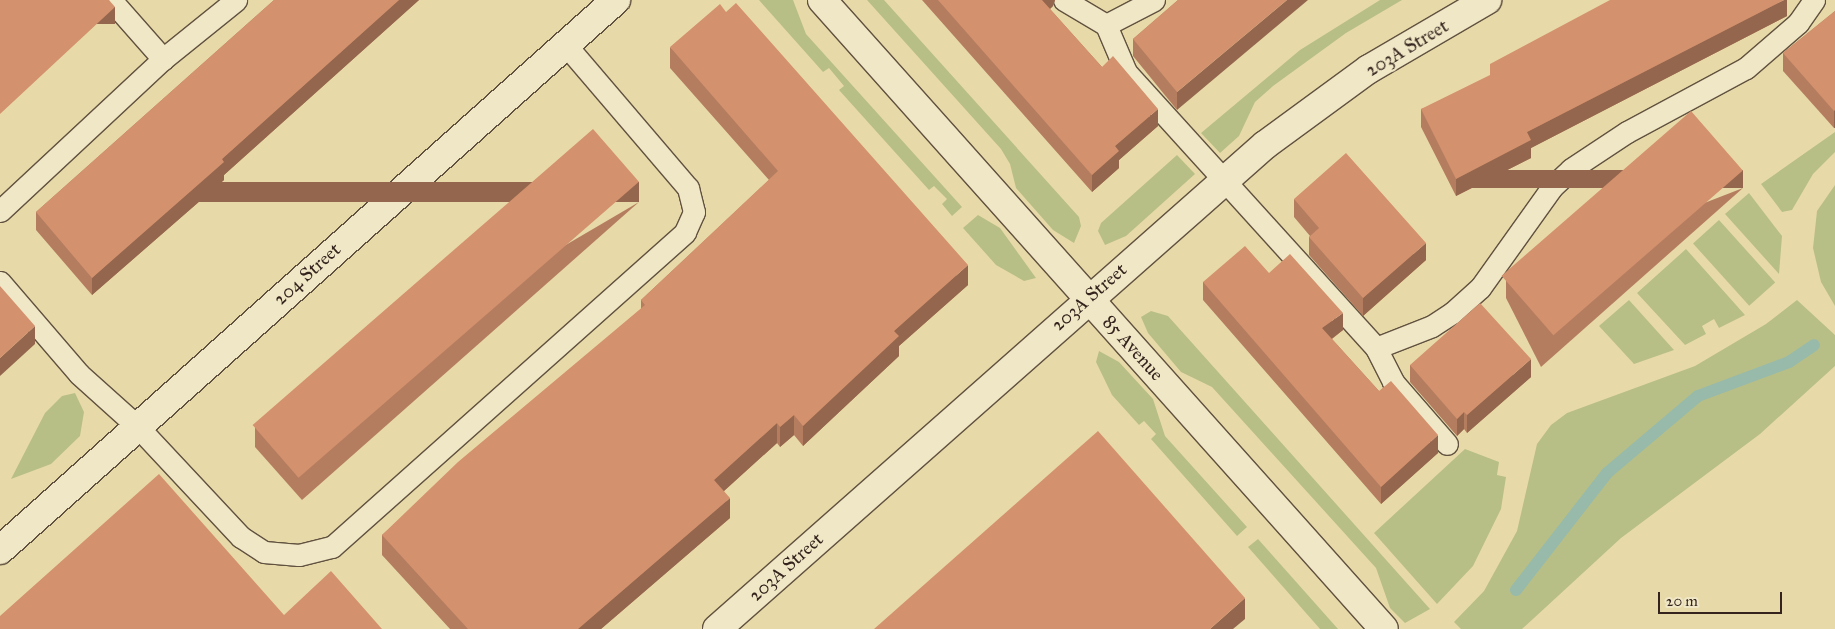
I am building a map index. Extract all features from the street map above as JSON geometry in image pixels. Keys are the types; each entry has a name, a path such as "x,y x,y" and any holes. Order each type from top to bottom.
{"street":[{"name":"204 Street","path":"0,550 616,0"},
{"name":"85 Avenue","path":"822,0 1384,629"},
{"name":"203A Street","path":"717,629 1088,298 1223,182 1369,69 1487,0"}],"lane":[{"path":"111,0 163,59"},
{"path":"0,211 163,59 236,0"},
{"path":"1064,0 1106,25 1126,72 1223,182 1376,348 1393,382 1447,444"},
{"path":"1106,25 1154,0"},
{"path":"1376,348 1432,326 1452,312 1480,288 1552,188 1571,169 1627,132 1746,68 1798,23 1814,0"},
{"path":"0,282 79,374 137,426 241,537 264,552 299,555 332,547 398,491 685,232 694,212 688,188 566,45"}],"green space":[{"path":"759,0 793,0 806,34 962,207 952,216 942,204 947,199 934,186 929,190 839,90 844,86 829,68 823,72"},
{"path":"867,0 884,0 1079,217 1081,226 1074,243 1053,230 1016,188 1010,164 1001,149"},
{"path":"1380,0 1402,0 1346,33 1273,86 1255,102 1239,136 1220,153 1201,133 1300,50"},
{"path":"1835,132 1835,152 1813,174 1792,210 1782,212 1761,184"},
{"path":"1177,155 1195,174 1126,236 1105,245 1098,231 1101,223"},
{"path":"1835,185 1835,306 1821,282 1813,248 1817,211"},
{"path":"1749,193 1782,236 1779,274 1725,214"},
{"path":"978,215 1000,228 1036,278 1024,281 996,265 963,228"},
{"path":"1719,220 1775,282 1749,306 1693,243"},
{"path":"1686,249 1745,315 1719,328 1714,319 1702,326 1706,334 1685,345 1637,293"},
{"path":"1629,300 1674,350 1634,364 1599,326"},
{"path":"1797,300 1835,335 1835,366 1760,434 1621,538 1522,629 1461,629 1454,622 1484,591 1517,531 1537,444 1551,425 1567,413 1695,366 1766,324"},
{"path":"1151,311 1168,316 1430,609 1405,623 1390,608 1376,568 1212,387 1181,372 1148,333 1141,317"},
{"path":"1099,351 1119,362 1153,399 1165,436 1247,527 1237,536 1151,439 1156,434 1144,421 1139,425 1112,395 1096,362"},
{"path":"75,393 84,412 80,436 51,464 11,479 45,413 62,396"},
{"path":"1465,449 1499,462 1497,475 1506,477 1501,509 1473,566 1437,604 1374,533"},
{"path":"1258,539 1338,629 1320,629 1248,547"}],"building":[{"path":"0,0 109,0 115,7 0,114"},
{"path":"274,0 399,0 222,159 224,162 92,278 36,212"},
{"path":"938,0 1042,0 1102,67 1113,56 1158,109 1115,146 1119,151 1092,175"},
{"path":"1178,0 1287,0 1177,92 1133,39"},
{"path":"1610,0 1784,0 1527,132 1531,140 1456,179 1421,109 1490,75 1490,64"},
{"path":"736,3 968,265 894,331 899,336 803,426 794,415 780,427 777,423 714,480 730,498 578,629 468,629 382,535 458,462 645,305 641,300 778,171 670,47 720,4 726,12"},
{"path":"1835,11 1835,110 1834,111 1783,53"},
{"path":"1691,111 1743,171 1553,335 1502,276"},
{"path":"593,129 639,182 299,478 253,425"},
{"path":"1346,153 1426,243 1363,298 1309,237 1319,228 1294,199"},
{"path":"1245,246 1269,273 1290,254 1343,313 1322,328 1379,391 1391,381 1438,435 1381,487 1203,282"},
{"path":"0,286 35,326 0,358"},
{"path":"1480,303 1531,359 1467,415 1464,412 1457,419 1410,365"},
{"path":"1098,431 1245,598 1210,629 874,629"},
{"path":"159,474 284,615 331,571 382,629 0,629 0,616"}],"waterway":[{"path":"1516,590 1607,473 1698,396 1789,362 1814,345"}]}
